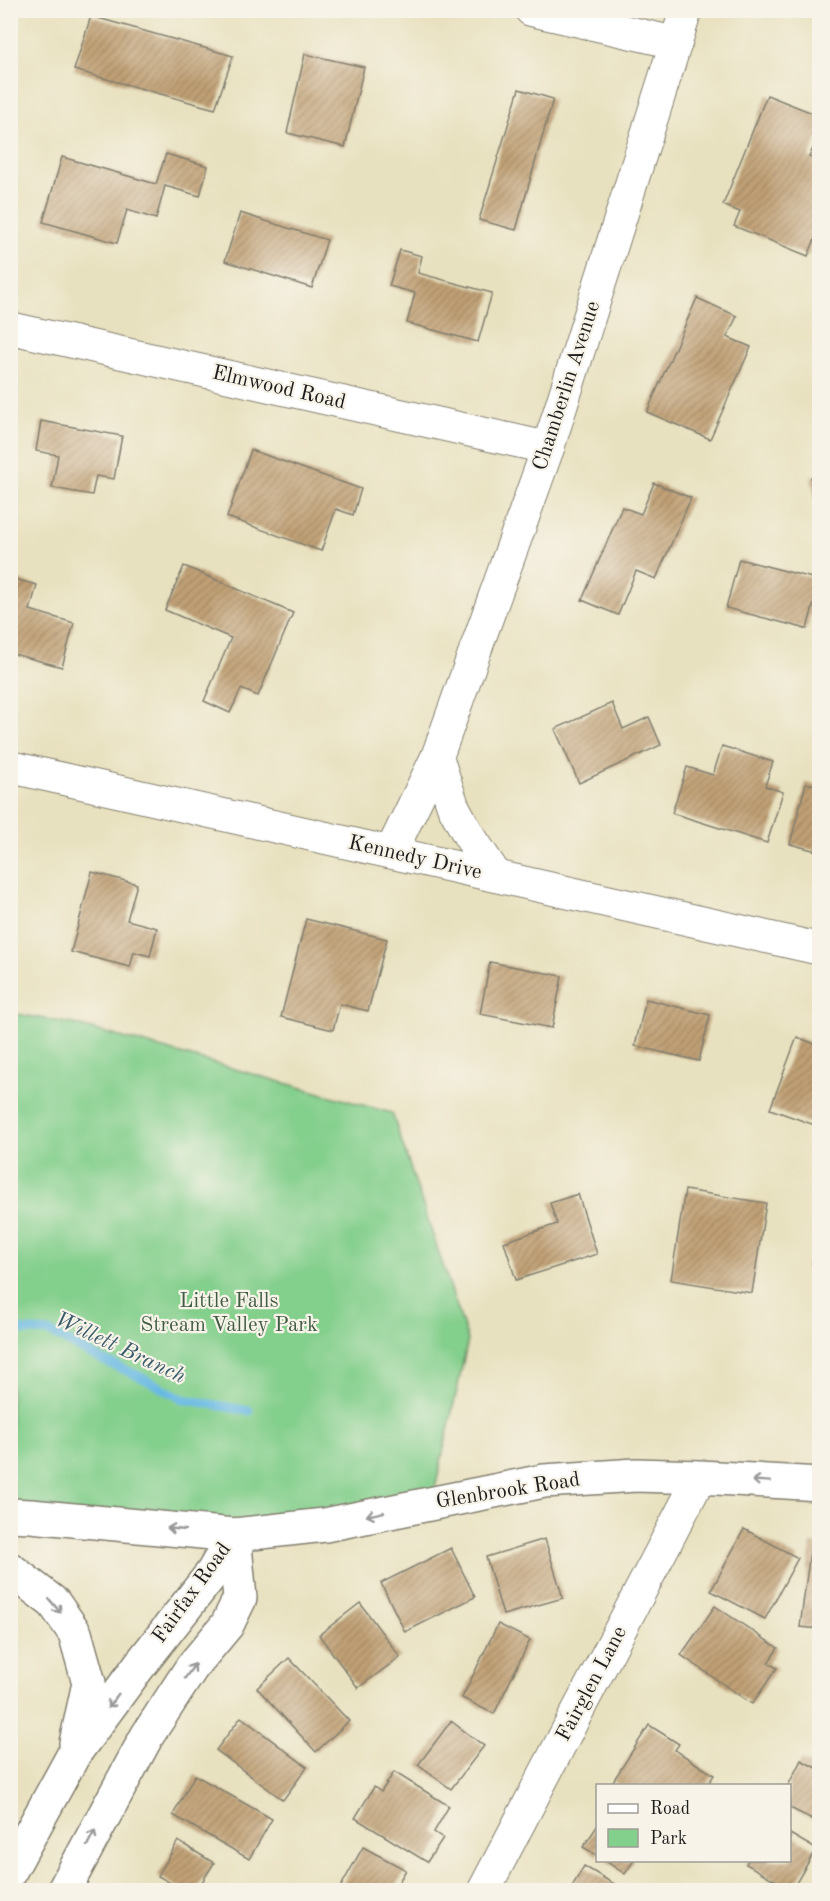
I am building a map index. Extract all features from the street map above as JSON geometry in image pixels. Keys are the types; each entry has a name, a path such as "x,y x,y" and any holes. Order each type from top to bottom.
{"street":[{"path":"531,10 676,44"},
{"name":"Chamberlin Avenue","path":"391,852 437,757 548,448 686,10"},
{"name":"Elmwood Road","path":"10,327 548,448"},
{"path":"437,757 453,806 496,876"},
{"name":"Kennedy Drive","path":"10,767 819,949"},
{"name":"Glenbrook Road","path":"10,1515 234,1535 325,1525 544,1481 636,1475 819,1484"},
{"name":"Fairglen Lane","path":"484,1890 700,1477"},
{"name":"Fairfax Road","path":"10,1871 74,1754 213,1572 234,1535"},
{"name":"Fairfax Road","path":"64,1890 147,1736 192,1667 227,1625 240,1598 234,1535"},
{"path":"10,1569 54,1603 75,1633 89,1683 74,1754"}],"green space":[{"name":"Little Falls Stream Valley Park","path":"10,1013 74,1024 392,1113 468,1340 432,1502 234,1535 11,1515"}],"building":[{"path":"91,16 233,56 215,109 74,70"},
{"path":"305,54 364,67 345,147 287,133"},
{"path":"519,89 553,99 516,230 479,220"},
{"path":"767,95 820,116 820,133 809,157 820,161 820,227 808,256 734,226 740,212 723,205"},
{"path":"166,154 208,166 200,196 165,186 156,219 127,210 117,243 43,222 62,157 156,184"},
{"path":"240,213 327,240 312,288 225,261"},
{"path":"400,250 422,256 418,273 492,293 478,342 407,323 415,293 389,286"},
{"path":"697,298 737,316 727,337 751,347 710,439 647,412"},
{"path":"41,421 122,436 114,479 96,476 92,495 52,488 58,455 36,451"},
{"path":"251,450 361,489 353,515 336,509 321,551 227,517"},
{"path":"820,475 820,514 818,514 811,477"},
{"path":"654,483 691,498 656,579 636,571 618,615 582,600 622,507 641,514"},
{"path":"739,559 820,580 807,629 726,608"},
{"path":"184,566 293,613 258,696 241,689 230,713 204,701 231,638 165,610"},
{"path":"10,578 37,585 30,610 74,623 62,667 10,653"},
{"path":"612,703 623,729 649,717 661,745 579,783 555,729"},
{"path":"722,746 773,762 765,786 783,792 767,843 672,813 687,767 713,775"},
{"path":"806,783 820,786 820,852 790,844"},
{"path":"92,872 137,884 127,920 157,928 150,956 134,952 130,967 71,952"},
{"path":"306,919 387,939 368,1011 340,1004 333,1030 281,1017"},
{"path":"490,962 562,976 552,1028 480,1014"},
{"path":"646,999 710,1015 699,1061 635,1046"},
{"path":"797,1037 820,1046 820,1127 770,1109"},
{"path":"685,1190 766,1203 752,1293 671,1280"},
{"path":"578,1194 597,1254 516,1280 504,1242 557,1224 550,1203"},
{"path":"818,1222 820,1222 820,1265 812,1264"},
{"path":"744,1529 798,1558 765,1619 711,1591"},
{"path":"545,1539 563,1598 503,1615 486,1557"},
{"path":"811,1544 820,1545 820,1629 800,1627"},
{"path":"451,1548 475,1597 405,1632 381,1583"},
{"path":"360,1603 400,1657 358,1688 319,1635"},
{"path":"715,1606 778,1648 768,1663 777,1668 752,1704 681,1655"},
{"path":"498,1624 530,1640 494,1714 462,1698"},
{"path":"289,1658 349,1721 316,1752 257,1688"},
{"path":"241,1717 307,1767 283,1800 216,1750"},
{"path":"451,1721 484,1746 451,1789 418,1765"},
{"path":"649,1725 679,1744 675,1750 714,1775 708,1784 617,1784 613,1781"},
{"path":"801,1760 820,1770 820,1823 791,1808 791,1784 789,1784"},
{"path":"394,1772 449,1806 434,1832 443,1838 427,1862 355,1818 374,1787 381,1792"},
{"path":"195,1775 272,1819 249,1859 173,1815"},
{"path":"596,1828 596,1855 583,1847"},
{"path":"791,1835 816,1849 792,1890 746,1864 747,1862 791,1862"},
{"path":"178,1841 214,1863 197,1890 183,1890 158,1876"},
{"path":"363,1847 406,1870 394,1890 339,1890"},
{"path":"607,1862 633,1862 625,1874"},
{"path":"584,1866 624,1890 570,1890"}],"waterway":[{"name":"Willett Branch","path":"10,1330 49,1332 183,1399 249,1411"}]}
